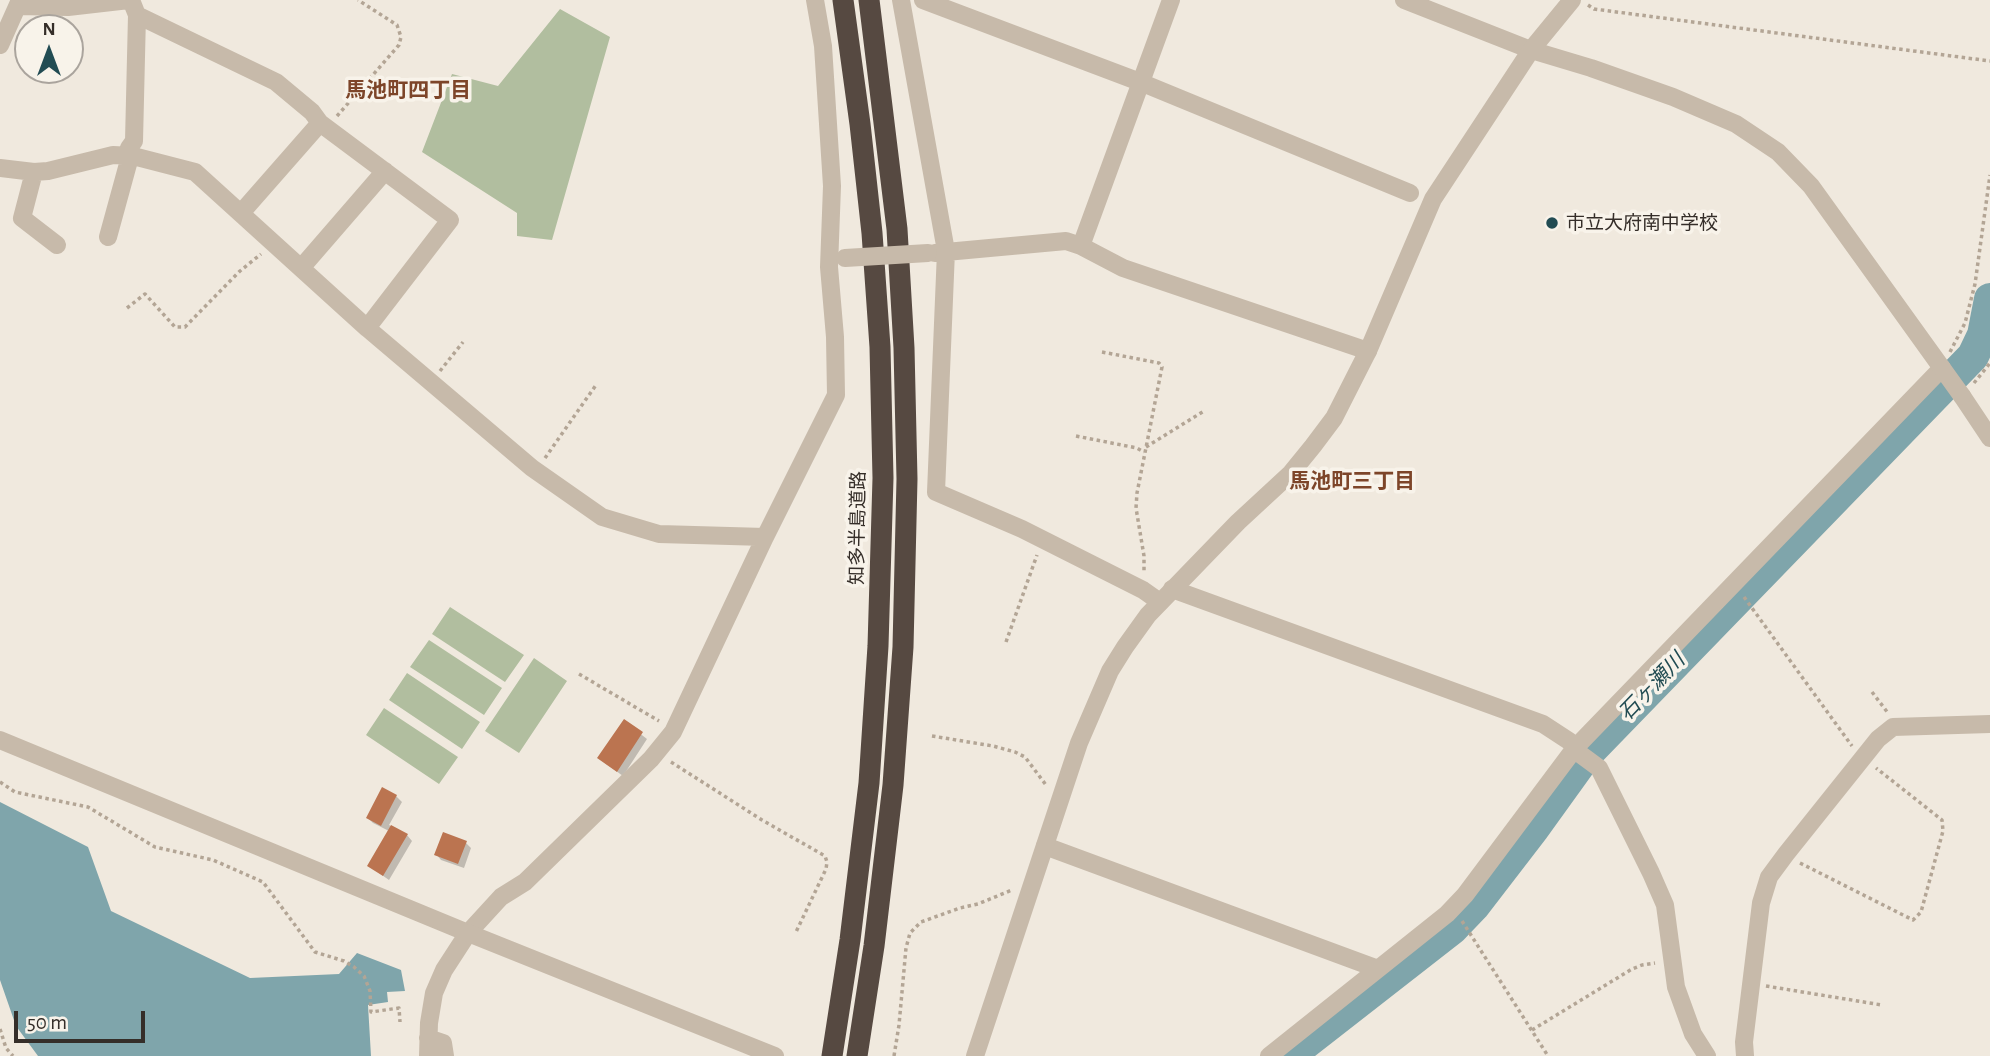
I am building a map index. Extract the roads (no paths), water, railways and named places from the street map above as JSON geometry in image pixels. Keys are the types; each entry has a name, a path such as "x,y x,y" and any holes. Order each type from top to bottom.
{"highway":[{"name":"知多半島道路","path":"832,1056 850,940 869,783 878,646 883,478 880,348 872,233 843,0"},
{"path":"858,1056 893,785 903,647 907,479 904,348 897,229 869,0"}],"street":[{"path":"445,1056 443,1043 428,1047 434,993 444,970 468,933 501,897 525,881 657,751 674,729 836,395 835,337 829,267 832,186 823,46 815,0"},
{"path":"901,0 937,252 936,492 1042,539 1143,590 1166,595 1543,723 1569,741 1599,768 1651,873 1665,905 1676,987 1693,1034 1707,1056"},
{"path":"923,0 1139,82 1410,193"},
{"path":"1081,246 1171,0"},
{"path":"1404,0 1531,50 1673,97 1737,124 1778,152 1811,186 1990,438"},
{"path":"975,1056 1079,743 1110,671 1137,629 1166,595 1291,472 1334,418 1368,351 1433,199 1531,50 1572,0"},
{"path":"0,45 19,3 68,7 132,5 276,82 312,112 323,126 450,220 366,328"},
{"path":"108,237 129,156 128,148 134,141 132,5"},
{"path":"241,213 323,126"},
{"path":"0,169 48,171 113,155 133,156 195,172 366,328 536,471 602,517 659,534 765,537"},
{"path":"34,172 22,218 57,245"},
{"path":"302,268 385,172"},
{"path":"829,267 845,258 1066,241 1123,268 1368,351"},
{"path":"1269,1056 1447,914 1583,755 1940,365"},
{"path":"1745,1056 1744,1042 1760,903 1769,877 1856,765 1892,727 1990,724"},
{"path":"0,740 775,1056"},
{"path":"1045,846 1378,969"}],"water":[{"path":"0,802 88,847 111,911 250,978 339,974 357,953 401,970 405,991 387,992 388,1002 368,1005 371,1056 38,1056 16,1026 0,980"}],"waterway":[{"name":"石ヶ瀬川","path":"1289,1056 1452,929 1474,906 1588,753 1973,356 1983,335 1990,299"}],"place":[{"name":"市立大府南中学校","path":"1552,223"}],"district":[{"name":"馬池町四丁目","path":"408,91"},
{"name":"馬池町三丁目","path":"1352,482"}]}
